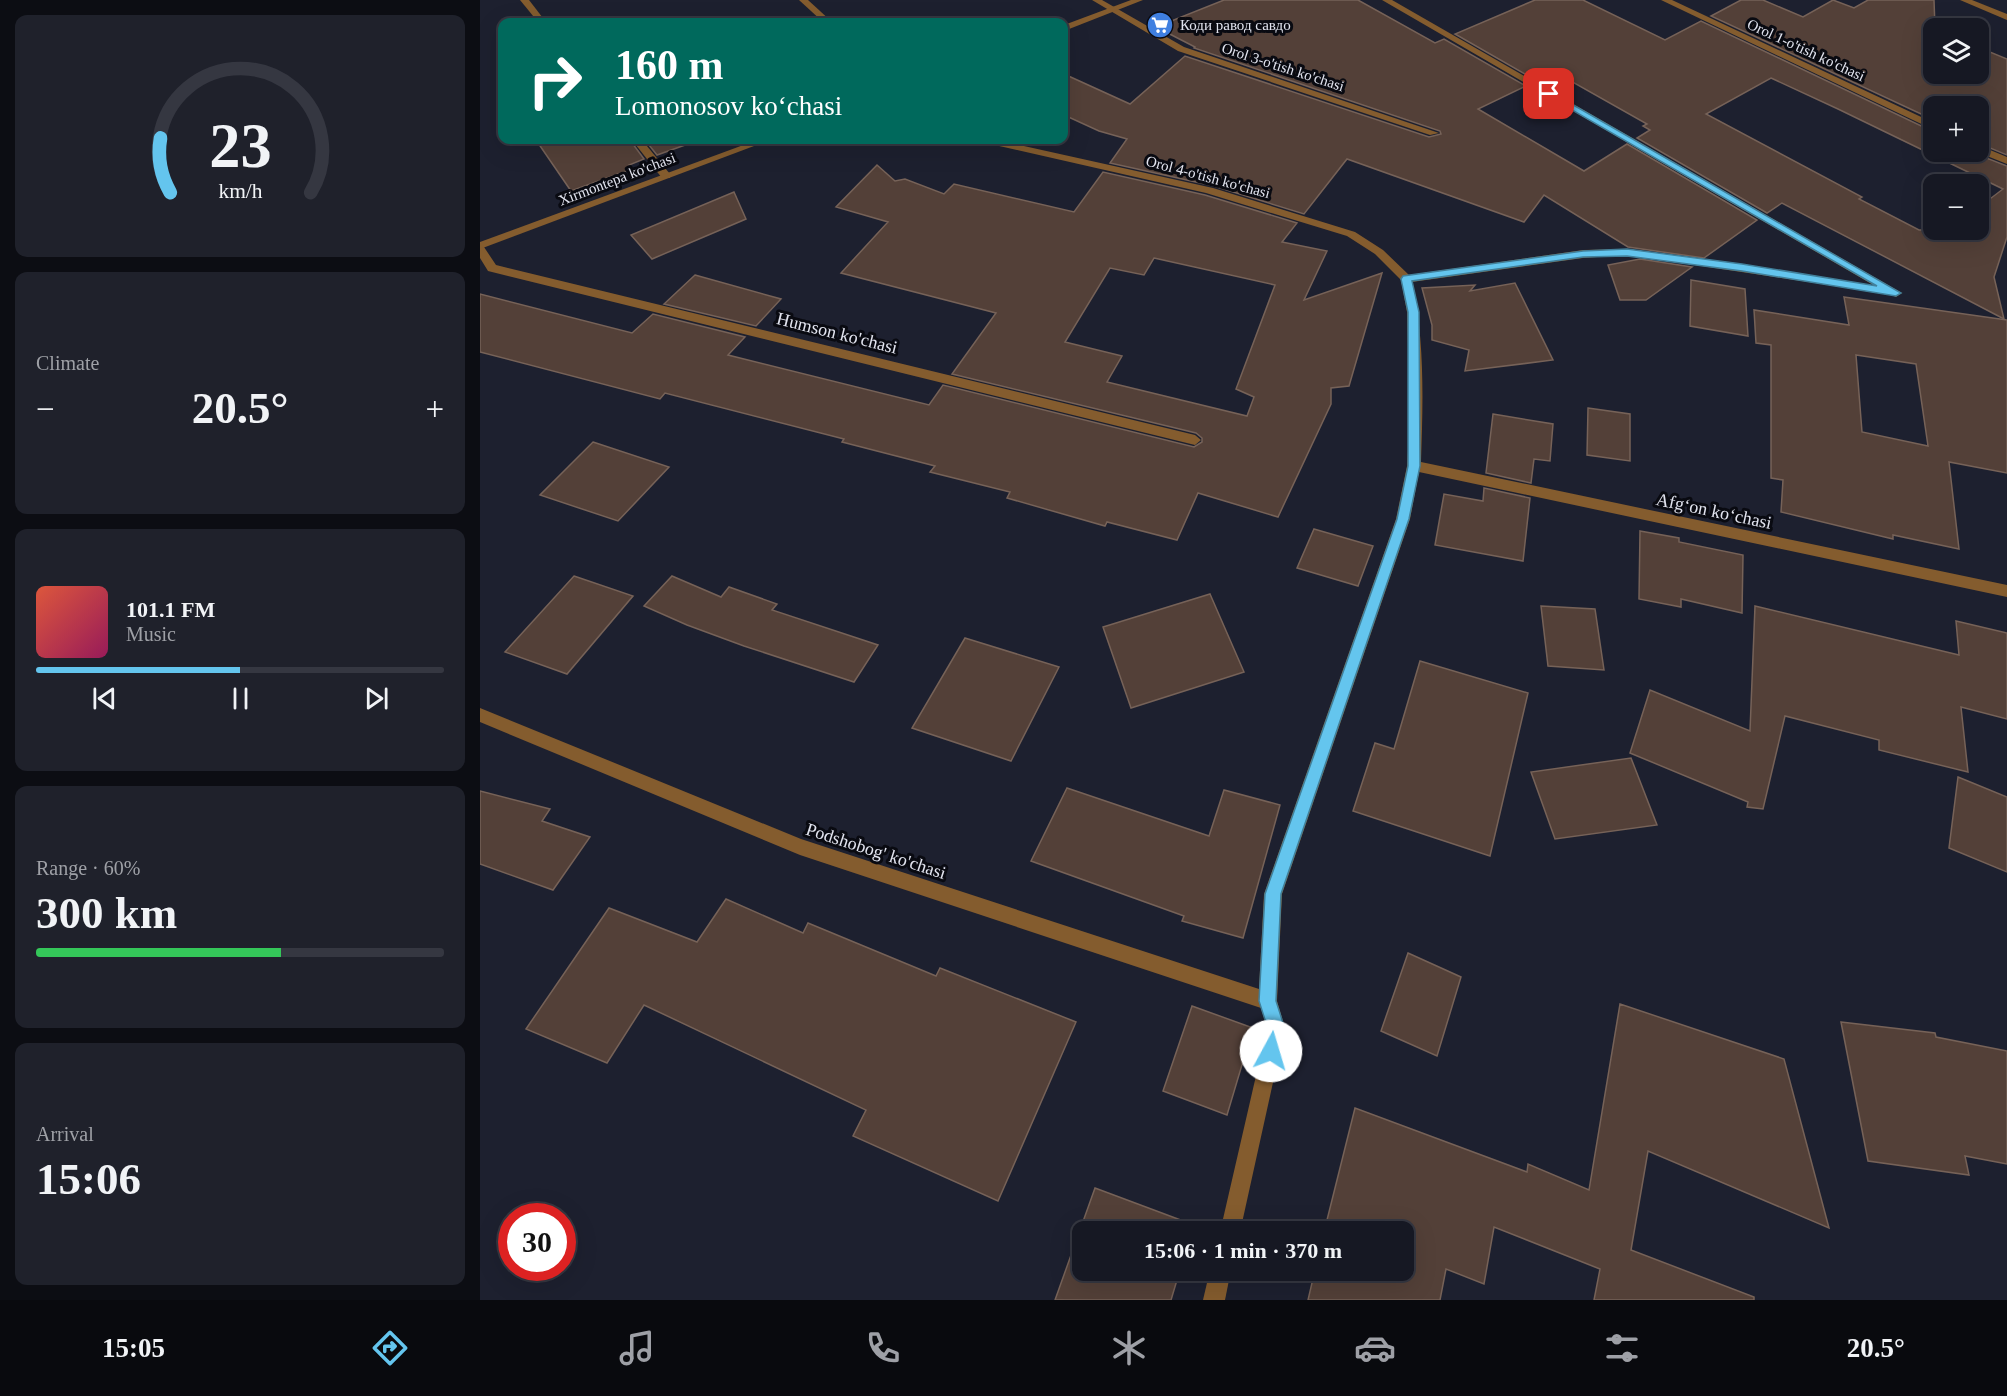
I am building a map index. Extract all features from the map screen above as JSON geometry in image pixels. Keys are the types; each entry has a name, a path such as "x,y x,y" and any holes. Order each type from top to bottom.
{"street":[{"path":"524,0 539,18"},
{"path":"803,0 823,18"},
{"name":"Orol 3-o'tish ko'chasi","path":"1096,0 1181,49 1434,132"},
{"path":"1068,26 1139,0"},
{"path":"1232,1221 1276,1029 1268,1001 1273,894 1403,519 1414,466 1413,312 1406,279 1583,254 1627,252 1742,267 1896,293 1386,0"},
{"name":"Orol 1-o'tish ko'chasi","path":"1665,0 1923,121"},
{"path":"1964,0 2007,17"},
{"path":"640,144 666,176"},
{"name":"Xirmontepa ko'chasi","path":"480,247 754,144"},
{"name":"Orol 4-o'tish ko'chasi","path":"1004,144 1209,190 1351,234 1379,252 1406,279"},
{"path":"1989,153 2007,161"},
{"name":"Humson ko'chasi","path":"480,247 492,268 1195,440"},
{"name":"Afgʻon koʻchasi","path":"1414,466 2007,591"},
{"name":"Podshobog' ko'chasi","path":"480,715 800,847 1268,1001"},
{"path":"1214,1300 1218,1281"}],"building":[{"path":"1224,0 1358,0 1435,43 1444,39 1526,86 1478,109 1584,171 1627,144 1757,220 1704,258 1628,247 1544,195 1524,222 1347,159 1304,214 1214,186 1110,163 1127,139 1099,131 1068,117 1068,76 1130,104 1185,56 1429,137 1441,134 1440,131 1194,48 1156,27"},
{"path":"1535,0 1583,0 1665,40 1701,21 1923,127 1923,150 1771,78 1706,114 1862,197 1859,199 1923,230 1923,240 1989,240 1989,200 2003,189 1989,182 1989,174 1972,174 1947,162 1989,162 1989,159 2007,166 2007,237 1994,277 2004,319 1782,203 1767,213 1637,138 1650,130 1643,126 1647,124 1555,72 1537,81 1455,34"},
{"path":"1741,0 1763,0 1803,17 1833,0 1854,8 1868,0 1934,0 1935,18 1923,18 1923,84 1989,84 1989,52 2007,59 2007,155 1989,148 1989,96 1923,96 1923,115 1711,16"},
{"path":"539,144 633,144 644,159 629,165 632,169 571,191"},
{"path":"648,144 688,144 657,155"},
{"path":"877,165 895,181 905,179 944,194 954,184 1074,212 1103,172 1205,195 1297,223 1282,242 1327,251 1304,300 1382,273 1349,386 1331,388 1331,404 1278,517 1198,493 1177,540 1107,522 1105,526 1007,498 1010,492 930,472 935,466 842,442 844,439 665,393 660,399 480,352 480,294 632,333 653,314 745,337 728,355 929,405 943,385 1194,447 1202,442 1202,438 1196,433 952,374 996,313 841,273 888,222 836,207","holes":["1154,258 1275,285 1236,389 1254,397 1247,416 1107,382 1122,356 1065,342 1110,268 1144,275"]},
{"path":"734,192 746,219 652,259 631,235"},
{"path":"1640,259 1692,267 1646,300 1620,300 1608,265"},
{"path":"695,275 781,299 756,326 664,304"},
{"path":"1691,280 1745,289 1748,336 1690,326"},
{"path":"1515,283 1553,360 1465,371 1469,350 1432,340 1432,325 1422,288 1475,285 1470,291"},
{"path":"1844,297 2007,320 2007,473 1949,462 1959,549 1893,535 1893,539 1781,512 1783,480 1771,478 1771,345 1756,343 1754,310 1849,325","holes":["1856,355 1916,364 1928,446 1862,432"]},
{"path":"1588,408 1630,414 1630,461 1587,455"},
{"path":"1493,414 1553,424 1550,461 1534,459 1531,483 1486,473"},
{"path":"593,442 669,467 618,521 540,495"},
{"path":"1484,488 1530,498 1523,561 1435,545 1444,494 1483,501"},
{"path":"1314,529 1373,546 1358,586 1297,568"},
{"path":"1640,531 1679,538 1679,542 1743,555 1742,613 1681,599 1681,607 1639,599"},
{"path":"574,576 633,596 567,674 505,652"},
{"path":"672,576 721,597 729,587 777,604 772,610 878,645 854,682 744,646 644,606"},
{"path":"1210,594 1244,672 1131,708 1103,627"},
{"path":"1541,606 1595,609 1604,670 1548,666"},
{"path":"1755,606 1959,655 1956,621 2007,633 2007,719 1961,707 1968,772 1879,750 1879,740 1785,716 1763,809 1747,807 1748,802 1630,753 1650,690 1750,731"},
{"path":"965,638 1059,667 1011,761 912,728"},
{"path":"1420,661 1528,693 1490,856 1353,811 1375,743 1394,749"},
{"path":"1631,758 1657,825 1555,839 1531,772"},
{"path":"1958,777 2007,797 2007,872 1949,848"},
{"path":"1067,788 1209,836 1224,790 1280,805 1243,938 1182,921 1184,916 1031,861"},
{"path":"480,791 550,809 542,821 590,837 553,890 480,864"},
{"path":"726,899 803,933 808,923 936,976 940,968 1076,1022 998,1201 853,1136 866,1110 644,1005 607,1063 526,1029 609,908 697,942"},
{"path":"1408,953 1461,977 1437,1056 1381,1031"},
{"path":"1620,1004 1784,1059 1829,1228 1648,1151 1631,1250 1754,1297 1754,1300 1594,1300 1600,1269 1494,1227 1484,1284 1446,1269 1440,1300 1308,1300 1312,1281 1414,1281 1414,1221 1327,1221 1355,1108 1527,1172 1528,1164 1589,1190"},
{"path":"1192,1006 1253,1028 1227,1115 1163,1091"},
{"path":"1841,1022 1935,1033 1936,1037 2007,1051 2007,1164 1965,1156 1969,1175 1868,1161"},
{"path":"1095,1188 1183,1221 1083,1221"},
{"path":"1072,1252 1072,1281 1177,1281 1171,1300 1055,1300"}],"place":[{"name":"Коди равод савдо","path":"1160,25"}],"route":[{"path":"1271,1051 1276,1029 1268,1001 1273,894 1403,519 1414,466 1416,416 1413,312 1406,279 1583,254 1627,252 1742,267 1896,293 1549,94"}]}
